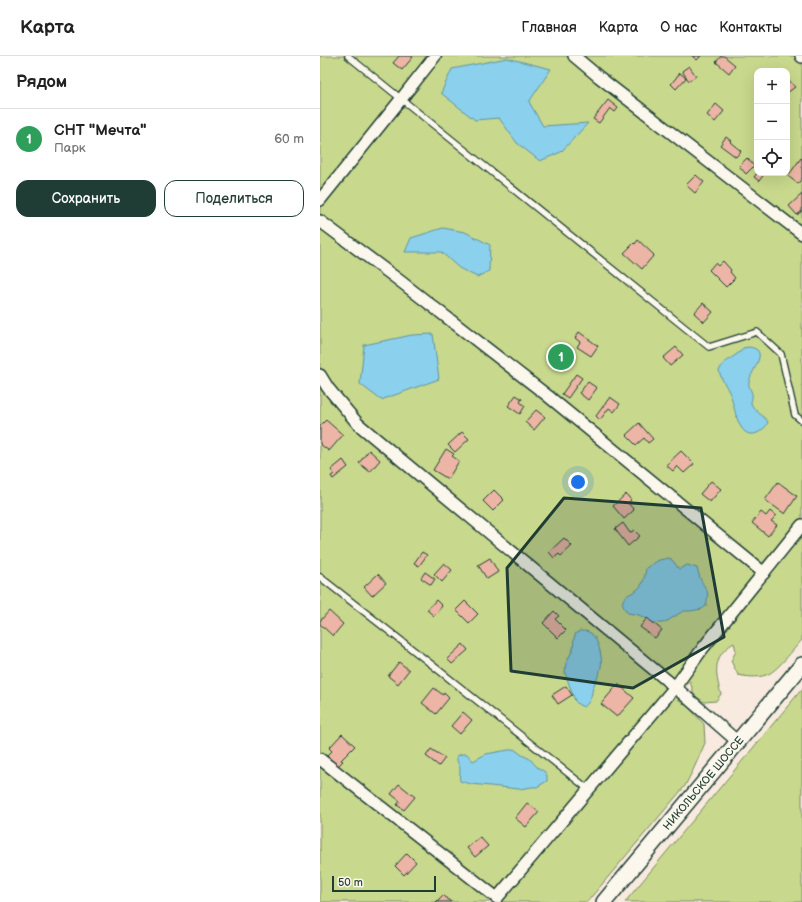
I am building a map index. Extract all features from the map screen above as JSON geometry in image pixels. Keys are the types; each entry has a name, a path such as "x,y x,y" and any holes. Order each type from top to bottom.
{"main road":[{"name":"НИКОЛЬСКОЕ ШОССЕ","path":"604,902 802,665"}],"street":[{"path":"320,200 435,56"},
{"path":"574,56 802,234"},
{"path":"320,221 548,396 764,573"},
{"path":"320,374 328,388 358,424 675,687 738,742"},
{"path":"320,759 495,900 675,687 704,648 802,525"}],"lane":[{"path":"348,56 402,98 709,348 757,332 781,354 795,415 802,421"},
{"path":"320,577 588,789"}],"highlighted area":[{"path":"564,498 701,508 724,637 633,688 511,671 507,568"}],"green space":[{"path":"320,56 802,56 802,640 775,669 766,675 756,677 738,675 731,661 736,651 734,643 722,653 719,659 717,666 717,679 721,694 716,701 704,702 694,695 690,681 676,697 704,724 705,743 685,786 587,902 320,902"},
{"path":"802,689 802,902 625,902"}],"water":[{"path":"507,58 551,69 529,102 543,126 588,123 561,152 540,161 517,143 499,118 475,120 441,93 452,69"},
{"path":"443,228 465,232 490,245 489,271 477,277 459,268 441,252 405,252 411,238"},
{"path":"433,334 439,379 381,400 360,384 364,345 412,335"},
{"path":"749,347 759,352 758,361 749,382 752,395 751,403 752,406 768,422 761,431 750,434 745,432 738,421 730,394 719,371 724,363 740,352 743,348"},
{"path":"669,558 679,569 687,565 697,568 700,578 707,590 706,606 702,609 683,611 663,623 654,623 639,615 628,613 624,608 623,600 641,586 646,568 659,560"},
{"path":"580,631 592,634 597,642 601,658 599,675 593,687 591,698 584,707 575,701 565,673 566,663 573,649 574,638 576,633"},
{"path":"514,749 530,759 537,767 545,772 547,781 537,787 519,789 471,784 460,781 460,768 457,756 467,754 473,761 486,754"}],"building":[{"path":"399,56 413,57 402,70 393,63"},
{"path":"692,56 701,56 697,60"},
{"path":"721,56 724,56 735,65 729,73 716,62"},
{"path":"689,66 696,76 689,81 682,71"},
{"path":"680,73 686,78 676,89 671,84"},
{"path":"790,81 795,87 790,91"},
{"path":"608,100 618,108 615,112 610,108 599,123 593,119"},
{"path":"716,104 724,111 715,122 707,115"},
{"path":"726,137 741,151 736,157 720,145"},
{"path":"747,158 754,166 746,174 739,166"},
{"path":"801,158 802,178 798,184 788,176 790,176 790,173"},
{"path":"696,175 704,182 695,193 686,185"},
{"path":"755,176 763,176 759,181 754,177"},
{"path":"802,194 802,211 797,215 789,206"},
{"path":"638,240 654,255 642,269 624,253"},
{"path":"723,261 731,270 730,272 735,278 726,287 709,270 715,263 718,266"},
{"path":"703,303 713,312 704,322 694,313"},
{"path":"579,332 598,346 591,356 577,347 580,342 575,338"},
{"path":"676,347 683,355 670,366 663,358"},
{"path":"576,374 582,378 568,398 562,394"},
{"path":"588,382 597,388 588,400 579,393"},
{"path":"516,395 522,399 520,402 525,406 520,414 508,406"},
{"path":"610,397 620,404 614,412 609,408 600,420 596,416"},
{"path":"536,410 545,417 534,430 525,422"},
{"path":"326,420 343,435 329,451 320,444 320,426"},
{"path":"639,423 653,439 648,443 644,438 636,445 626,435"},
{"path":"462,432 469,439 455,452 448,445"},
{"path":"446,449 454,454 452,456 459,461 448,479 433,470"},
{"path":"369,450 380,460 370,472 359,463"},
{"path":"681,451 694,464 684,473 677,466 673,471 666,465"},
{"path":"343,460 348,467 333,479 331,476 334,474 331,470"},
{"path":"711,481 721,489 710,502 700,494"},
{"path":"778,482 797,496 785,514 765,500"},
{"path":"494,490 504,500 493,511 483,501"},
{"path":"626,494 631,500 628,503 634,510 624,519 613,506"},
{"path":"770,511 776,516 771,521 777,525 768,536 752,523 761,512 766,516"},
{"path":"623,523 630,533 634,530 640,536 628,546 615,529"},
{"path":"564,538 572,546 561,556 559,554 554,558 549,552"},
{"path":"422,552 427,555 419,566 414,563"},
{"path":"490,558 498,572 487,579 478,565"},
{"path":"444,563 452,570 442,582 434,574"},
{"path":"425,572 435,579 431,585 421,578"},
{"path":"378,574 386,583 372,596 364,587"},
{"path":"436,600 442,606 434,616 427,610"},
{"path":"465,601 478,614 469,623 456,610"},
{"path":"329,611 343,624 333,636 320,624 320,621"},
{"path":"554,611 559,616 555,619 566,630 558,638 543,623"},
{"path":"647,618 662,630 655,638 640,627"},
{"path":"463,644 468,650 452,664 447,659"},
{"path":"399,662 409,670 398,684 388,676"},
{"path":"618,684 634,698 617,717 601,704"},
{"path":"566,686 572,695 558,704 552,695"},
{"path":"434,688 443,695 444,693 449,698 436,714 422,703"},
{"path":"463,712 472,720 460,734 451,726"},
{"path":"342,734 355,746 341,760 343,761 338,766 327,756 332,751 329,748"},
{"path":"431,749 445,758 439,766 426,756"},
{"path":"399,784 415,797 404,810 397,805 400,801 391,794"},
{"path":"527,803 539,812 526,827 515,818"},
{"path":"480,837 488,846 475,857 467,848"},
{"path":"407,853 416,862 404,875 395,866"},
{"path":"443,895 451,902 436,902"}],"place":[{"name":"СНТ \"Мечта\"","path":"561,357"}]}
